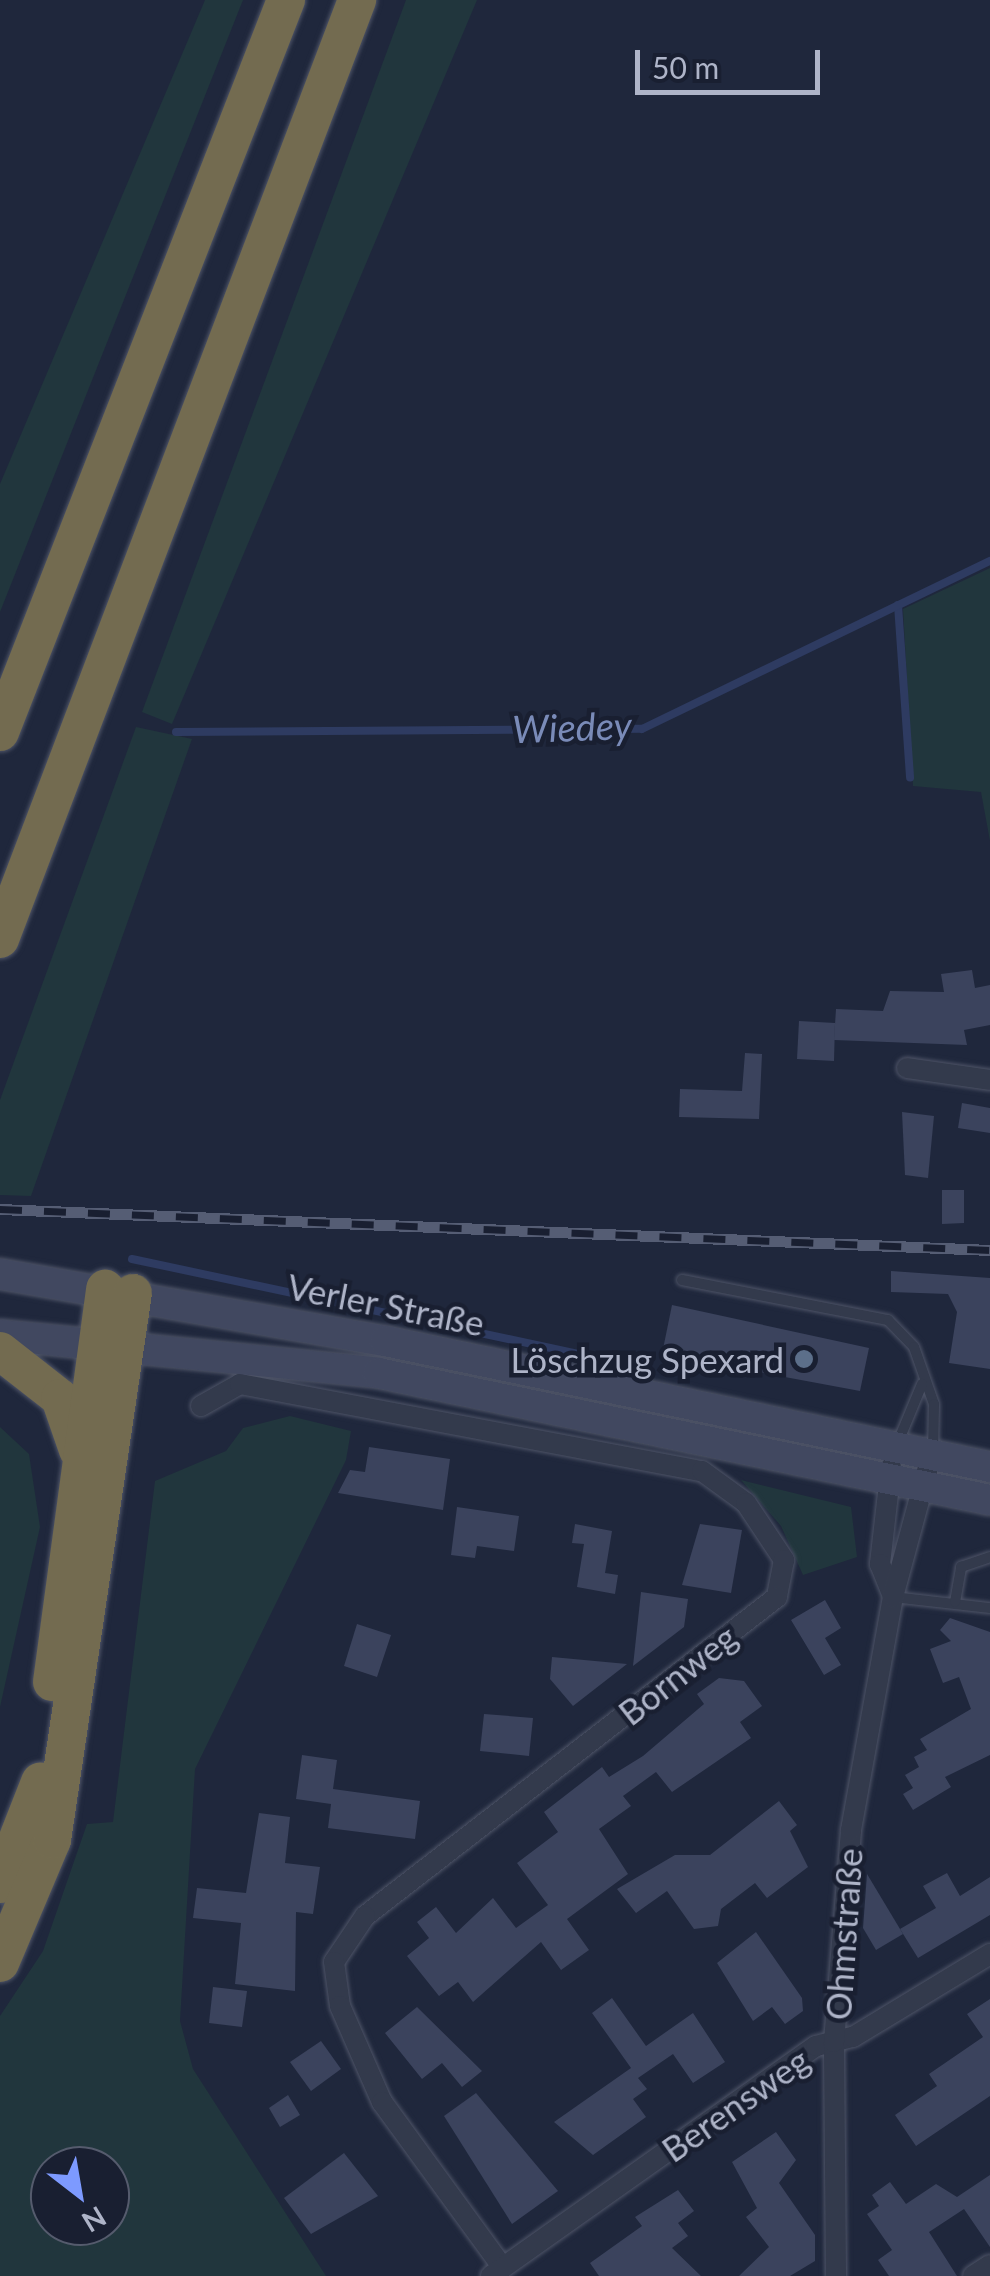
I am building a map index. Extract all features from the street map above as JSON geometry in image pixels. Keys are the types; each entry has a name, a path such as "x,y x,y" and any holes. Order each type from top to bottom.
{"highway":[{"path":"0,732 286,0"},
{"path":"0,939 357,0"},
{"path":"0,1963 52,1840 119,1290"},
{"path":"0,1884 16,1861 41,1774 80,1458 113,1340"},
{"path":"0,1351 60,1398 80,1458"}],"main road":[{"name":"Verler Straße","path":"0,1274 119,1290 892,1464 924,1487 990,1500"},
{"name":"Verler Straße","path":"0,1334 113,1340 378,1373 892,1464 931,1456 990,1468"}],"street":[{"path":"907,1068 990,1080"},
{"name":"Bornweg","path":"200,1406 240,1384 702,1470 746,1503 784,1560 777,1597 364,1916 334,1962 340,2006 382,2102 497,2272"},
{"name":"Ohmstraße","path":"836,2276 834,2042 850,1830 893,1597 931,1456"},
{"name":"Ohmstraße","path":"892,1464 880,1564 893,1597"},
{"name":"Berensweg","path":"497,2272 834,2042 990,1954"},
{"path":"973,2276 990,2265"}],"lane":[{"path":"682,1280 888,1320 914,1348 922,1384 934,1404 931,1456"},
{"path":"892,1464 922,1384"},
{"path":"956,1602 961,1567 990,1557"},
{"path":"893,1597 990,1608"}],"shaded area":[{"path":"205,0 243,0 0,612 0,484"},
{"path":"406,0 477,0 172,724 142,712"},
{"path":"990,568 990,841 981,792 913,786 903,609"},
{"path":"136,727 192,739 31,1196 0,1195 0,1100"},
{"path":"290,1416 351,1431 346,1460 195,1769 180,2021 193,2069 326,2276 0,2276 0,2016 43,1951 87,1824 113,1822 155,1481 226,1451 243,1428"},
{"path":"0,1427 29,1454 40,1527 0,1707"},
{"path":"741,1480 851,1507 857,1557 803,1575 781,1526"}],"building":[{"path":"972,970 975,988 990,985 990,1025 964,1030 967,1045 834,1040 836,1009 883,1011 890,991 944,992 941,974"},
{"path":"799,1021 835,1023 834,1061 797,1059"},
{"path":"745,1053 762,1054 759,1119 679,1117 680,1089 742,1091"},
{"path":"962,1103 990,1108 990,1133 958,1128"},
{"path":"902,1112 934,1116 928,1178 905,1175"},
{"path":"942,1190 964,1190 964,1223 942,1224"},
{"path":"891,1271 990,1278 990,1369 949,1363 957,1312 948,1294 891,1292"},
{"path":"672,1305 869,1348 860,1391 662,1354"},
{"path":"369,1447 450,1459 443,1510 338,1493 350,1470 365,1472"},
{"path":"457,1507 519,1516 514,1551 477,1546 475,1558 451,1555"},
{"path":"575,1524 612,1531 605,1573 618,1575 615,1594 577,1587 584,1544 572,1543"},
{"path":"700,1524 742,1530 731,1593 682,1585"},
{"path":"641,1592 688,1599 684,1627 633,1666"},
{"path":"825,1600 841,1628 825,1638 841,1665 824,1675 791,1620"},
{"path":"950,1618 990,1632 990,1755 945,1777 951,1787 913,1810 903,1794 913,1788 905,1775 919,1767 914,1757 927,1750 920,1739 971,1709 959,1677 943,1683 930,1649 951,1641 940,1630"},
{"path":"357,1624 391,1635 377,1677 344,1666"},
{"path":"552,1657 627,1664 573,1706 550,1679"},
{"path":"719,1678 744,1681 762,1706 740,1722 751,1738 672,1792 656,1772 623,1796 631,1806 599,1829 628,1874 567,1919 589,1950 561,1970 541,1942 473,2002 458,1982 439,1996 407,1956 429,1938 417,1922 436,1907 456,1933 493,1898 516,1928 548,1905 517,1863 558,1832 544,1812 602,1767 609,1777 643,1756 704,1704 697,1694"},
{"path":"484,1714 533,1718 529,1756 480,1751"},
{"path":"302,1755 337,1760 333,1789 420,1801 415,1839 328,1828 331,1804 296,1799"},
{"path":"779,1801 797,1825 790,1831 808,1867 767,1898 755,1883 721,1909 718,1926 694,1929 667,1891 636,1913 617,1889 675,1855 710,1855"},
{"path":"259,1813 290,1817 285,1863 320,1867 313,1914 296,1912 295,1991 235,1984 241,1923 193,1918 197,1888 246,1893"},
{"path":"947,1873 960,1896 990,1877 990,1915 918,1958 900,1929 936,1908 923,1886"},
{"path":"867,1874 903,1934 876,1950 863,1928"},
{"path":"756,1932 802,1998 803,2011 785,2024 772,2007 753,2021 717,1963"},
{"path":"213,1987 247,1991 242,2027 209,2023"},
{"path":"612,1998 646,2046 693,2013 725,2062 693,2083 673,2054 638,2078 647,2089 633,2099 646,2117 593,2155 554,2122 631,2068 592,2013"},
{"path":"990,1999 990,2096 916,2146 895,2115 937,2086 929,2074 983,2037 967,2014"},
{"path":"417,2007 482,2071 462,2087 442,2063 422,2079 385,2033"},
{"path":"321,2041 341,2069 311,2091 290,2062"},
{"path":"476,2093 558,2191 512,2224 444,2116"},
{"path":"288,2095 300,2115 280,2127 269,2108"},
{"path":"776,2132 796,2160 779,2183 815,2235 815,2261 790,2276 739,2276 769,2247 746,2217 757,2208 732,2162"},
{"path":"344,2153 378,2196 311,2234 284,2198"},
{"path":"990,2175 990,2247 964,2209 929,2232 957,2276 889,2276 878,2260 892,2250 867,2214 879,2206 872,2195 890,2182 906,2204 936,2184 957,2197"},
{"path":"678,2190 694,2211 678,2223 688,2236 672,2248 701,2276 599,2276 590,2263 642,2226 635,2217"}],"waterway":[{"name":"Wiedey","path":"176,732 642,729 990,561"},
{"path":"898,605 910,778"},
{"path":"132,1259 584,1355"}],"railway":[{"path":"0,1209 990,1250"}],"place":[{"name":"Löschzug Spexard","path":"804,1359"}]}
